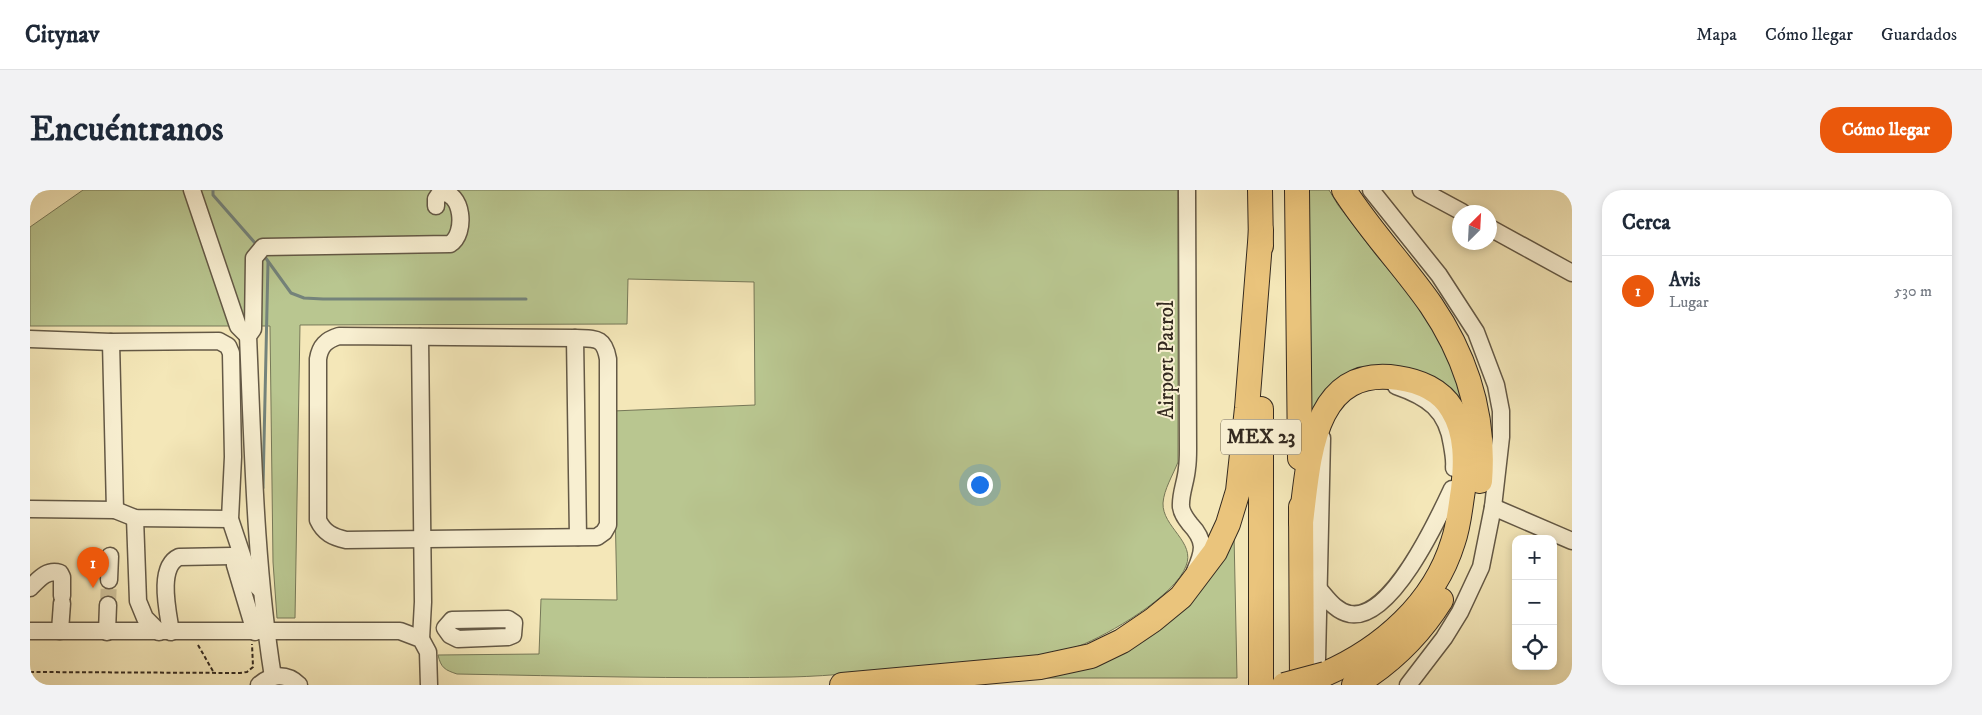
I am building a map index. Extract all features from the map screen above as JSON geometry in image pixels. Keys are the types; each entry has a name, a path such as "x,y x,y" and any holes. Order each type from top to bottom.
{"highway":[{"name":"MEX 23","path":"1260,190 1261,685"},
{"name":"MEX 23","path":"1297,190 1302,685"},
{"path":"1344,190 1365,222 1430,304 1453,339 1465,368 1474,398 1481,433 1482,450 1478,498 1471,533 1465,553 1449,588 1428,619 1406,645 1379,668 1354,685"},
{"path":"842,685 1040,667 1091,656 1122,641 1153,620 1181,597 1215,552 1228,524 1238,491 1247,408 1261,230"},
{"path":"1284,685 1318,679 1356,659 1397,629 1424,598 1444,566 1459,522 1464,478 1465,452 1463,436 1452,408 1441,395 1425,385 1400,378 1370,377 1353,383 1338,393 1318,424 1310,452 1301,522"}],"street":[{"path":"192,190 238,326 248,336"},
{"name":"Airport Patrol","path":"1181,597 1196,570 1202,554 1199,534 1185,519 1181,510 1180,499 1188,468 1187,190"},
{"path":"1371,190 1439,275 1476,332 1488,359 1496,385 1500,411 1500,437 1493,507 1481,567 1470,593 1444,638 1408,685"},
{"path":"1421,190 1452,207"},
{"path":"257,634 261,590 248,336 253,328 258,253 450,244 457,239 461,230 456,200 453,195 446,192 440,193 436,199 436,206"},
{"path":"1497,232 1572,273"},
{"path":"339,336 420,337 575,338 596,339 600,341 606,350 608,359 608,525 604,532 597,537 346,540 335,538 322,528 318,520 318,359 321,347 326,342 339,336"},
{"path":"420,337 423,539 422,632 428,652 429,685"},
{"path":"575,338 578,537"},
{"path":"30,340 111,342 219,341 230,349 233,457 231,523 228,531 232,556 257,634 266,681 289,678 299,685"},
{"path":"111,342 115,510"},
{"path":"1370,377 1399,387 1427,400 1444,416 1451,437 1454,464 1444,566"},
{"path":"1318,679 1316,659 1323,415"},
{"path":"1318,588 1334,606 1350,614 1369,610 1389,594 1414,564 1435,526 1452,489"},
{"path":"1493,507 1572,540"},
{"path":"30,509 115,510 135,518 231,523"},
{"path":"135,518 138,601 145,618 165,632"},
{"path":"231,523 250,579 261,590"},
{"path":"1552,532 1572,528"},
{"path":"110,556 110,580"},
{"path":"165,632 168,567 173,560 179,557 232,556"},
{"path":"30,588 53,570 60,572 62,577 60,631"},
{"path":"107,632 108,605"},
{"path":"30,631 257,634 422,632 446,628"}],"path":[{"path":"30,672 247,672 252,667 254,660 257,634"},
{"path":"198,644 214,673"}],"green space":[{"path":"83,190 1178,190 1178,462 1167,487 1163,503 1164,512 1168,520 1186,549 1188,557 1186,566 1169,590 1123,624 1079,646 1060,652 1020,659 791,677 708,678 457,674 449,671 442,666 438,655 539,654 541,599 617,600 613,411 755,405 754,282 628,279 627,324 300,325 295,618 277,618 273,562 270,326 30,326 30,227"},
{"path":"1306,190 1329,190 1376,255 1419,306 1441,337 1469,412 1440,386 1329,391 1308,417"},
{"path":"1234,534 1237,678 1003,678 1092,664"}],"waterway":[{"path":"213,190 213,195 255,243"},
{"path":"265,257 291,293 304,298 526,299"},
{"path":"263,488 268,262"}],"tunnel":[{"path":"108,605 109,580"}],"place":[{"name":"Avis","path":"93,588"}]}
